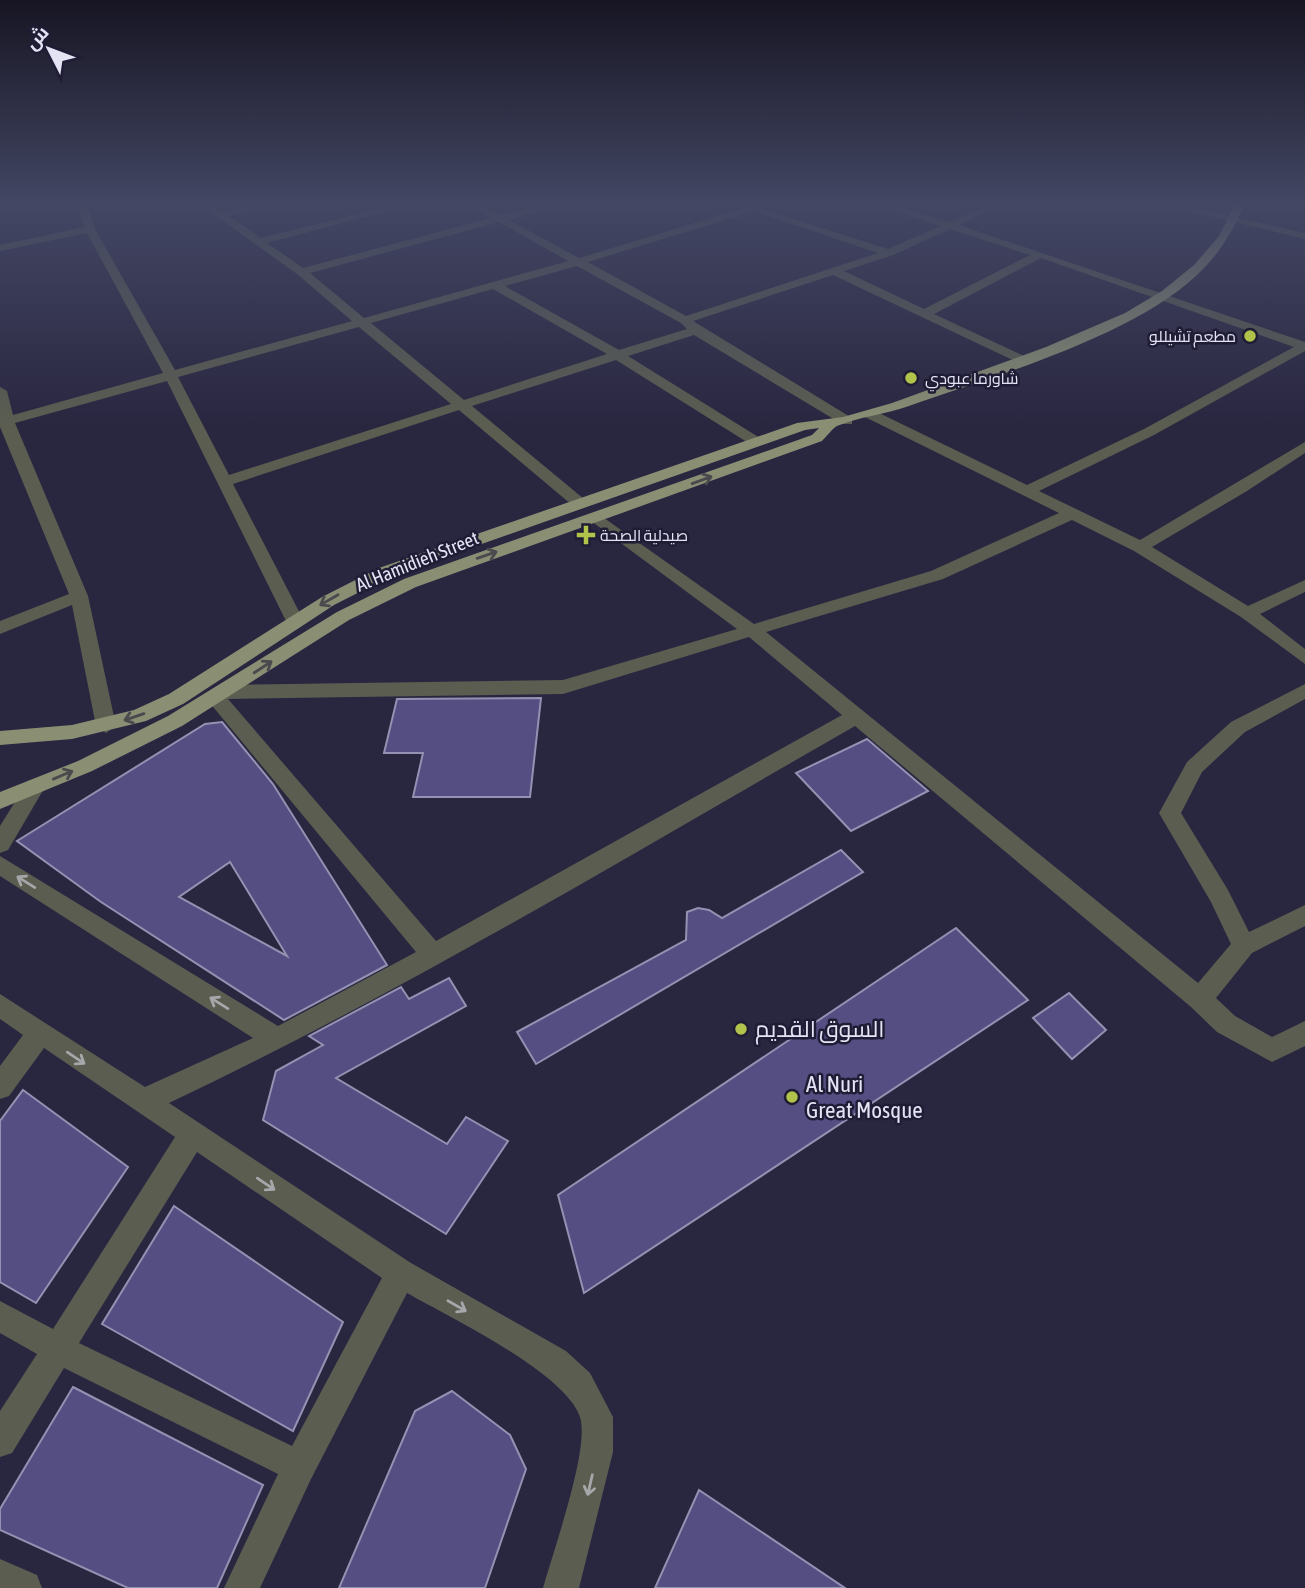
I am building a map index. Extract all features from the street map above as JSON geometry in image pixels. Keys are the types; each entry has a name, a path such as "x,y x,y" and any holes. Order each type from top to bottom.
{"main road":[{"name":"Al Hamidieh Street","path":"2,741 106,726 176,699 295,621 385,572 755,441 802,426 839,422 870,414 1021,360 1098,330 1163,296 1188,276"},
{"name":"Al Hamidieh Street","path":"0,801 132,744 220,695 373,599 444,570 817,438 839,422"}],"street":[{"path":"116,276 226,481 295,621"},
{"path":"306,276 578,502"},
{"path":"4,422 523,276"},
{"path":"602,276 690,325 839,422"},
{"path":"226,481 618,355 690,325 825,276"},
{"path":"845,276 1021,360"},
{"path":"925,314 998,276"},
{"path":"1105,276 1305,346"},
{"path":"493,284 618,355 755,441"},
{"path":"1027,492 1149,432 1305,346"},
{"path":"0,391 4,422 79,596 106,726"},
{"path":"870,414 1140,547 1247,613 1305,658"},
{"path":"1140,547 1242,488 1305,446"},
{"path":"220,695 563,687 754,632 937,575 1070,514"},
{"path":"597,518 754,632 1200,999 1226,1024 1272,1050 1305,1033"},
{"path":"1247,613 1305,585"},
{"path":"0,628 79,596"},
{"path":"1244,946 1220,897 1170,813 1194,767 1238,727 1305,691"},
{"path":"220,695 433,955"},
{"path":"142,1102 276,1039 433,955 856,716"},
{"path":"0,844 35,787"},
{"path":"0,865 276,1039"},
{"path":"1200,999 1244,946 1305,915"},
{"path":"0,1005 39,1034 401,1273 555,1362 579,1384 597,1417 597,1452 561,1588"},
{"path":"0,1087 39,1034"},
{"path":"0,1441 192,1135"},
{"path":"242,1588 299,1467 401,1273"},
{"path":"0,1316 56,1348 299,1467"},
{"path":"0,1577 24,1588"}],"building":[{"path":"541,698 530,797 413,797 423,753 384,753 397,699"},
{"path":"222,722 273,784 387,965 284,1020 101,902 17,841 205,724","holes":["230,862 287,956 179,897"]},
{"path":"867,739 928,791 851,831 796,773"},
{"path":"841,850 863,872 536,1064 517,1032 686,940 687,912 698,908 709,910 722,918"},
{"name":"Al Nuri Great Mosque","path":"956,928 1028,1000 584,1293 558,1195"},
{"path":"449,978 466,1006 336,1078 447,1144 466,1117 508,1141 446,1234 263,1120 276,1071 323,1045 309,1036 401,987 409,999"},
{"path":"1069,993 1106,1030 1072,1059 1033,1018"},
{"path":"23,1090 128,1167 36,1303 0,1282 0,1121"},
{"path":"174,1206 343,1322 293,1431 102,1324"},
{"path":"73,1387 263,1485 217,1588 128,1588 0,1530 0,1509"},
{"path":"452,1391 510,1435 526,1469 485,1588 339,1588 415,1411"},
{"path":"699,1490 845,1588 655,1588"}],"place":[{"name":"مطعم تشيللو","path":"1250,336"},
{"name":"شاورما عبودي","path":"911,378"},
{"name":"صيدلية الصحة","path":"586,535"},
{"name":"السوق القديم","path":"741,1029"},
{"name":"Al Nuri Great Mosque","path":"792,1097"}]}
